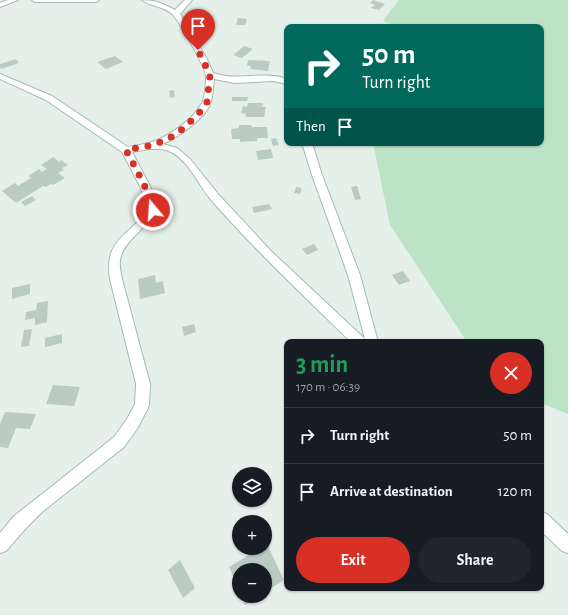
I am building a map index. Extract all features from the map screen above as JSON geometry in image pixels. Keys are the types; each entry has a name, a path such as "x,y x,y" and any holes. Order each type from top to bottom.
{"street":[{"path":"0,5 15,0"},
{"path":"35,0 96,0"},
{"path":"126,150 154,145 171,137 184,128 201,111 207,102 210,75 203,59 176,14 163,6 145,0"},
{"path":"176,14 189,0"},
{"path":"210,75 227,80 268,78 284,81"},
{"path":"0,76 49,98 126,150 144,184 153,210 148,218 123,243 115,255 114,266 143,384 142,405 132,424 119,442 37,507 20,522 0,545"},
{"path":"154,145 174,150 187,161 214,198 267,254 357,339"},
{"path":"308,146 317,175 354,275 371,339"},
{"path":"544,523 568,545"}],"green space":[{"path":"399,0 568,0 568,414 544,404 544,339 465,339 390,225 374,146 544,146 544,24 392,24 383,21"}],"building":[{"path":"373,0 385,4 379,10 371,8 375,5 370,3"},
{"path":"238,18 247,19 245,25 236,25"},
{"path":"244,46 253,49 242,58 233,55"},
{"path":"115,56 123,62 106,69 97,62"},
{"path":"16,59 19,63 1,69 0,64"},
{"path":"248,60 270,61 268,71 250,69 251,66 247,66"},
{"path":"174,90 175,97 170,98 169,91"},
{"path":"232,97 248,97 247,101 232,101"},
{"path":"248,103 263,103 262,107 266,107 264,117 246,117 246,114 241,113 243,106 247,107"},
{"path":"239,125 267,127 268,138 257,138 257,141 240,142 240,139 232,139 231,129 239,128"},
{"path":"276,138 279,145 273,146 271,139"},
{"path":"271,149 273,158 258,160 256,151"},
{"path":"53,157 59,162 61,160 68,165 62,168 64,170 58,173 65,178 53,185 51,184 46,187 43,186 16,203 2,191 15,183 18,186 31,178 28,176 39,169 42,172 47,169 41,165"},
{"path":"357,186 361,199 355,200 351,187"},
{"path":"296,187 302,188 300,194 294,193"},
{"path":"32,196 36,200 25,206 21,202"},
{"path":"269,204 272,209 254,213 252,207"},
{"path":"314,244 318,250 307,255 302,249"},
{"path":"403,271 410,281 399,285 392,275"},
{"path":"155,275 156,283 163,281 165,293 140,299 138,279"},
{"path":"30,284 30,294 12,299 12,288"},
{"path":"48,301 47,322 35,325 35,318 25,320 26,312 36,310 37,303"},
{"path":"194,324 196,332 184,336 182,327"},
{"path":"32,329 29,346 21,347 24,330"},
{"path":"62,334 62,343 45,347 45,338"},
{"path":"53,385 80,387 74,406 46,404"},
{"path":"5,412 36,414 30,429 16,428 8,448 0,447 0,424"},
{"path":"249,555 272,555 284,580 272,588 272,563 236,563"},
{"path":"180,560 195,588 183,598 168,570"},
{"path":"232,565 232,574 229,567"}],"route":[{"path":"153,210 152,202 144,184 126,150 154,145 171,137 184,128 201,111 207,102 210,75 198,50"}]}
